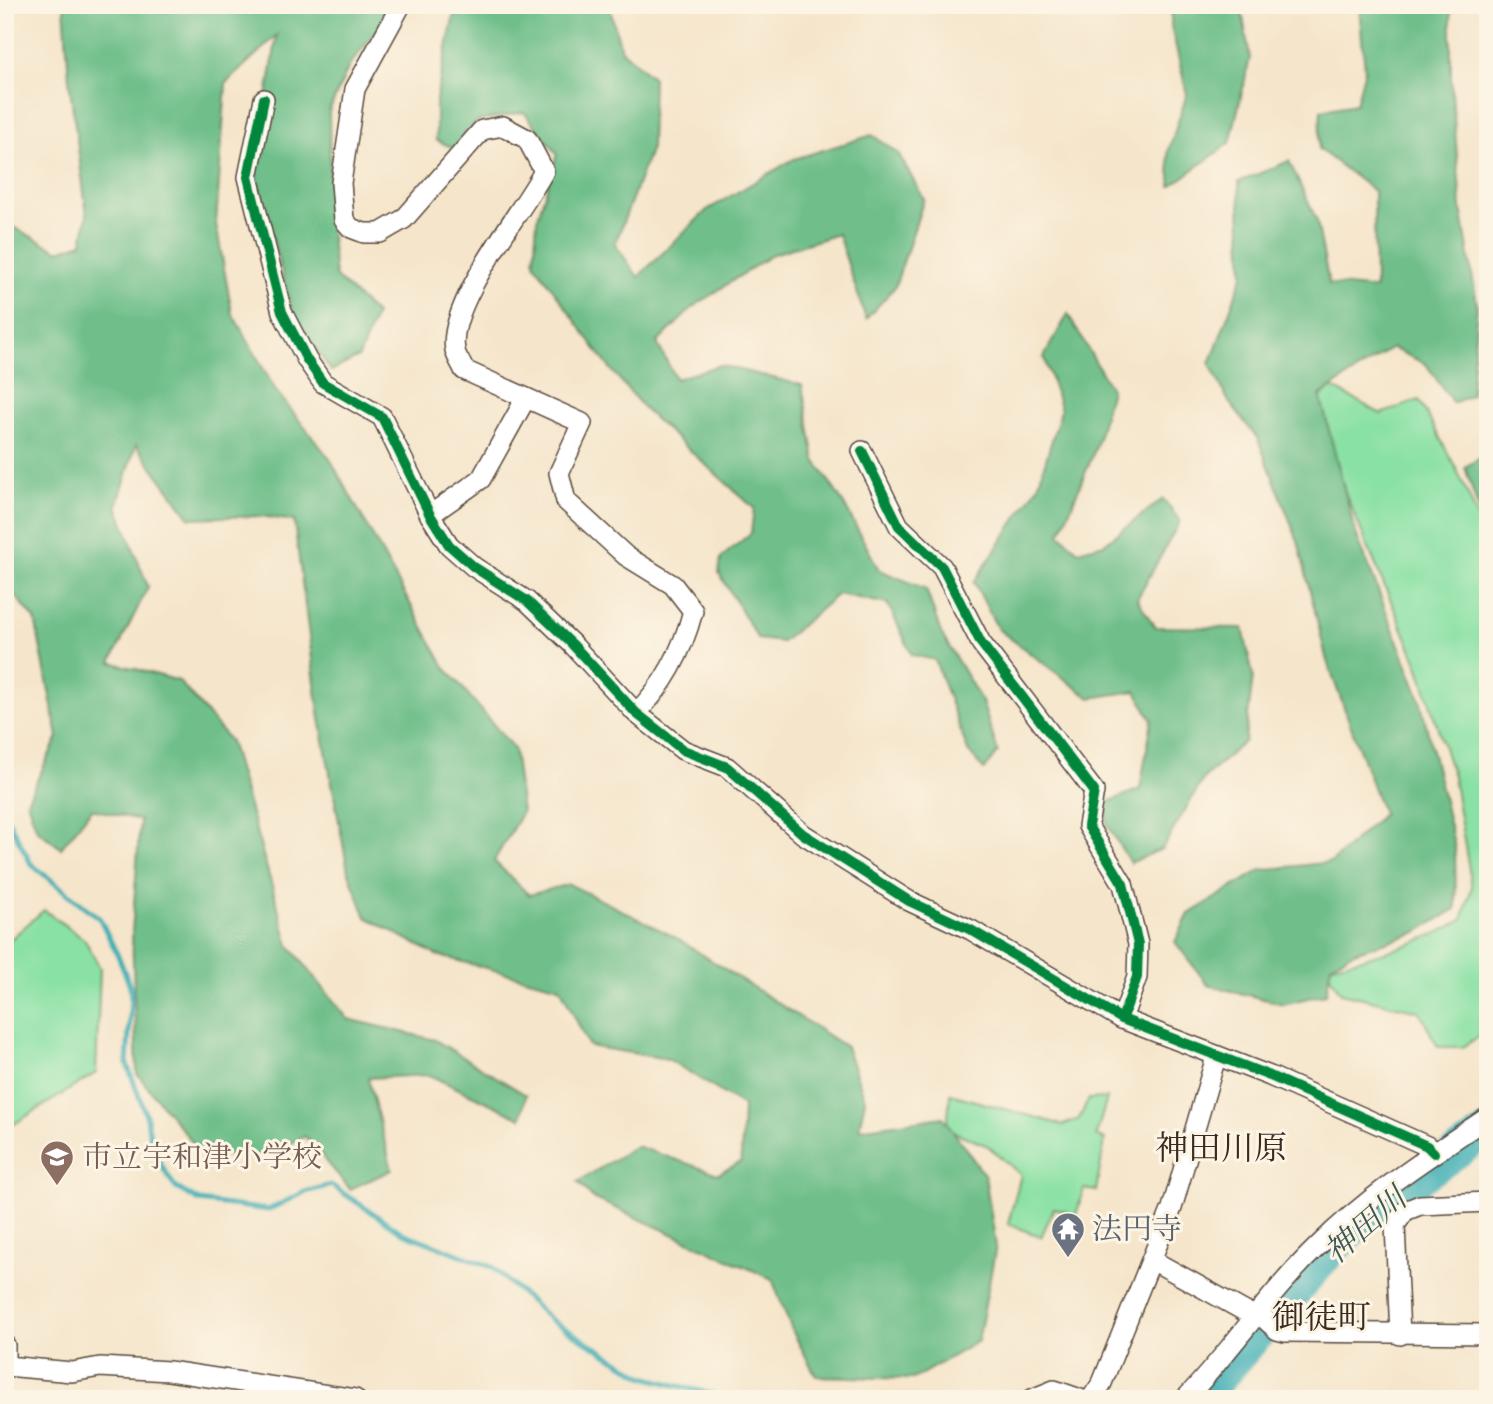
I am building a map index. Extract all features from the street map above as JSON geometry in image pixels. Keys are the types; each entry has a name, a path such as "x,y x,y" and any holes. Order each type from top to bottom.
{"street":[{"path":"401,5 355,89 341,183 344,220 351,228 364,233 380,233 404,219 482,130 503,126 527,139 544,171 495,244 460,313 454,349 464,370 582,423 559,473 566,500 626,556 673,585 693,611 688,631 657,693 636,713"},
{"path":"264,99 248,177 282,312 323,383 382,417 430,515 449,545 474,567 527,601 572,644 636,713 683,750 727,767 803,834 909,901 971,930 1122,1019 1282,1081 1427,1146 1434,1153"},
{"path":"430,515 481,480 526,398"},
{"path":"862,451 899,526 943,566 981,643 1015,692 1094,791 1088,826 1123,884 1138,944 1137,977 1122,1019"},
{"path":"1091,1399 1102,1383 1172,1208 1216,1057"},
{"path":"1185,1399 1317,1246 1363,1204 1488,1117"},
{"path":"1400,1335 1395,1226 1405,1211 1420,1205 1488,1202"},
{"path":"1152,1260 1257,1315 1278,1330 1400,1335 1488,1334"},
{"path":"5,1345 6,1366 72,1372 100,1367 169,1371 355,1399"},
{"path":"1032,1399 1055,1390 1080,1399"}],"green space":[{"path":"64,5 396,5 349,66 329,111 331,234 335,276 376,314 359,357 331,371 293,315 255,171 277,35 226,83 216,224 232,313 276,391 330,459 445,667 514,749 522,812 494,861 529,895 569,884 675,937 846,1047 865,1099 859,1129 943,1117 985,1176 996,1246 978,1341 913,1379 816,1376 792,1330 772,1279 593,1198 578,1182 636,1146 718,1174 741,1162 743,1106 668,1059 589,1046 560,987 436,955 366,917 348,871 319,713 294,521 261,516 190,518 136,445 117,506 148,587 111,662 179,681 230,741 289,945 348,1019 435,1040 526,1095 521,1118 429,1075 368,1078 392,1170 350,1189 305,1136 265,1157 201,1153 137,1074 132,933 140,820 92,809 61,848 37,830 27,801 58,737 35,619 5,584 5,223 59,251 82,243 87,215 69,80"},
{"path":"456,5 609,5 621,49 653,78 651,148 615,244 638,277 707,210 794,159 872,135 898,153 924,199 895,287 866,319 838,234 773,254 693,307 657,343 676,379 720,365 802,385 815,460 844,504 879,570 926,589 941,633 982,702 998,752 984,770 968,751 935,660 912,655 888,604 838,594 782,642 758,639 719,573 721,558 751,533 754,508 647,412 608,366 534,263 537,220 557,154 524,112 478,121 453,148 436,140 436,99"},
{"path":"1172,5 1241,5 1250,58 1230,143 1171,186 1168,152 1187,94 1171,26"},
{"path":"1355,5 1451,5 1451,79 1461,207 1477,304 1471,395 1453,403 1426,364 1392,348 1320,395 1355,531 1420,699 1455,848 1456,909 1415,933 1354,952 1331,965 1326,994 1283,1004 1208,985 1175,942 1189,914 1261,870 1332,862 1383,814 1327,661 1298,541 1258,439 1229,402 1210,364 1243,275 1239,182 1289,161 1317,221 1329,284 1375,289 1374,191 1319,149 1321,110 1356,104 1365,69 1359,8"},
{"path":"1068,314 1111,389 1096,447 1060,534 1078,551 1104,544 1163,499 1180,521 1137,599 1155,627 1243,628 1253,676 1245,741 1204,778 1162,849 1130,863 1107,824 1106,803 1140,789 1152,720 1136,691 1090,698 998,629 974,582 1038,486 1061,410 1044,357"},
{"path":"1332,387 1381,414 1419,400 1462,481 1484,541 1488,598 1488,1030 1463,1047 1438,1047 1419,1011 1341,993 1324,967 1395,949 1462,920 1472,887 1453,776 1418,665 1328,452 1316,401"},
{"path":"1488,453 1488,550 1484,527 1465,467"},
{"path":"44,910 85,940 100,968 96,1073 14,1124 5,1109 5,944"},
{"path":"950,1094 1063,1125 1079,1119 1089,1099 1107,1098 1096,1136 1105,1140 1096,1191 1084,1189 1076,1215 1054,1208 1041,1237 1008,1224 1021,1175 988,1146 947,1129"}],"waterway":[{"path":"5,814 31,864 100,919 119,958 130,986 131,999 127,1064 147,1118 152,1150 175,1187 199,1201 268,1210 305,1192 331,1185 403,1233 492,1267 551,1320 644,1377 731,1399"},
{"name":"神田川","path":"1202,1399 1334,1248 1373,1211 1488,1131"}],"cycle path":[{"path":"264,99 248,177 282,312 307,360 323,383 382,417 430,515 449,545 474,567 527,601 572,644 636,713 683,750 727,767 803,834 909,901 971,930 1122,1019 1270,1076 1427,1146 1434,1153"},
{"path":"862,451 899,526 942,567 981,643 1094,791 1088,826 1123,884 1138,944 1137,977 1122,1019"}],"place":[{"name":"市立宇和津小学校","path":"57,1187"},
{"name":"法円寺","path":"1068,1259"}],"district":[{"name":"神田川原","path":"1221,1147"},
{"name":"御徒町","path":"1321,1316"}]}
